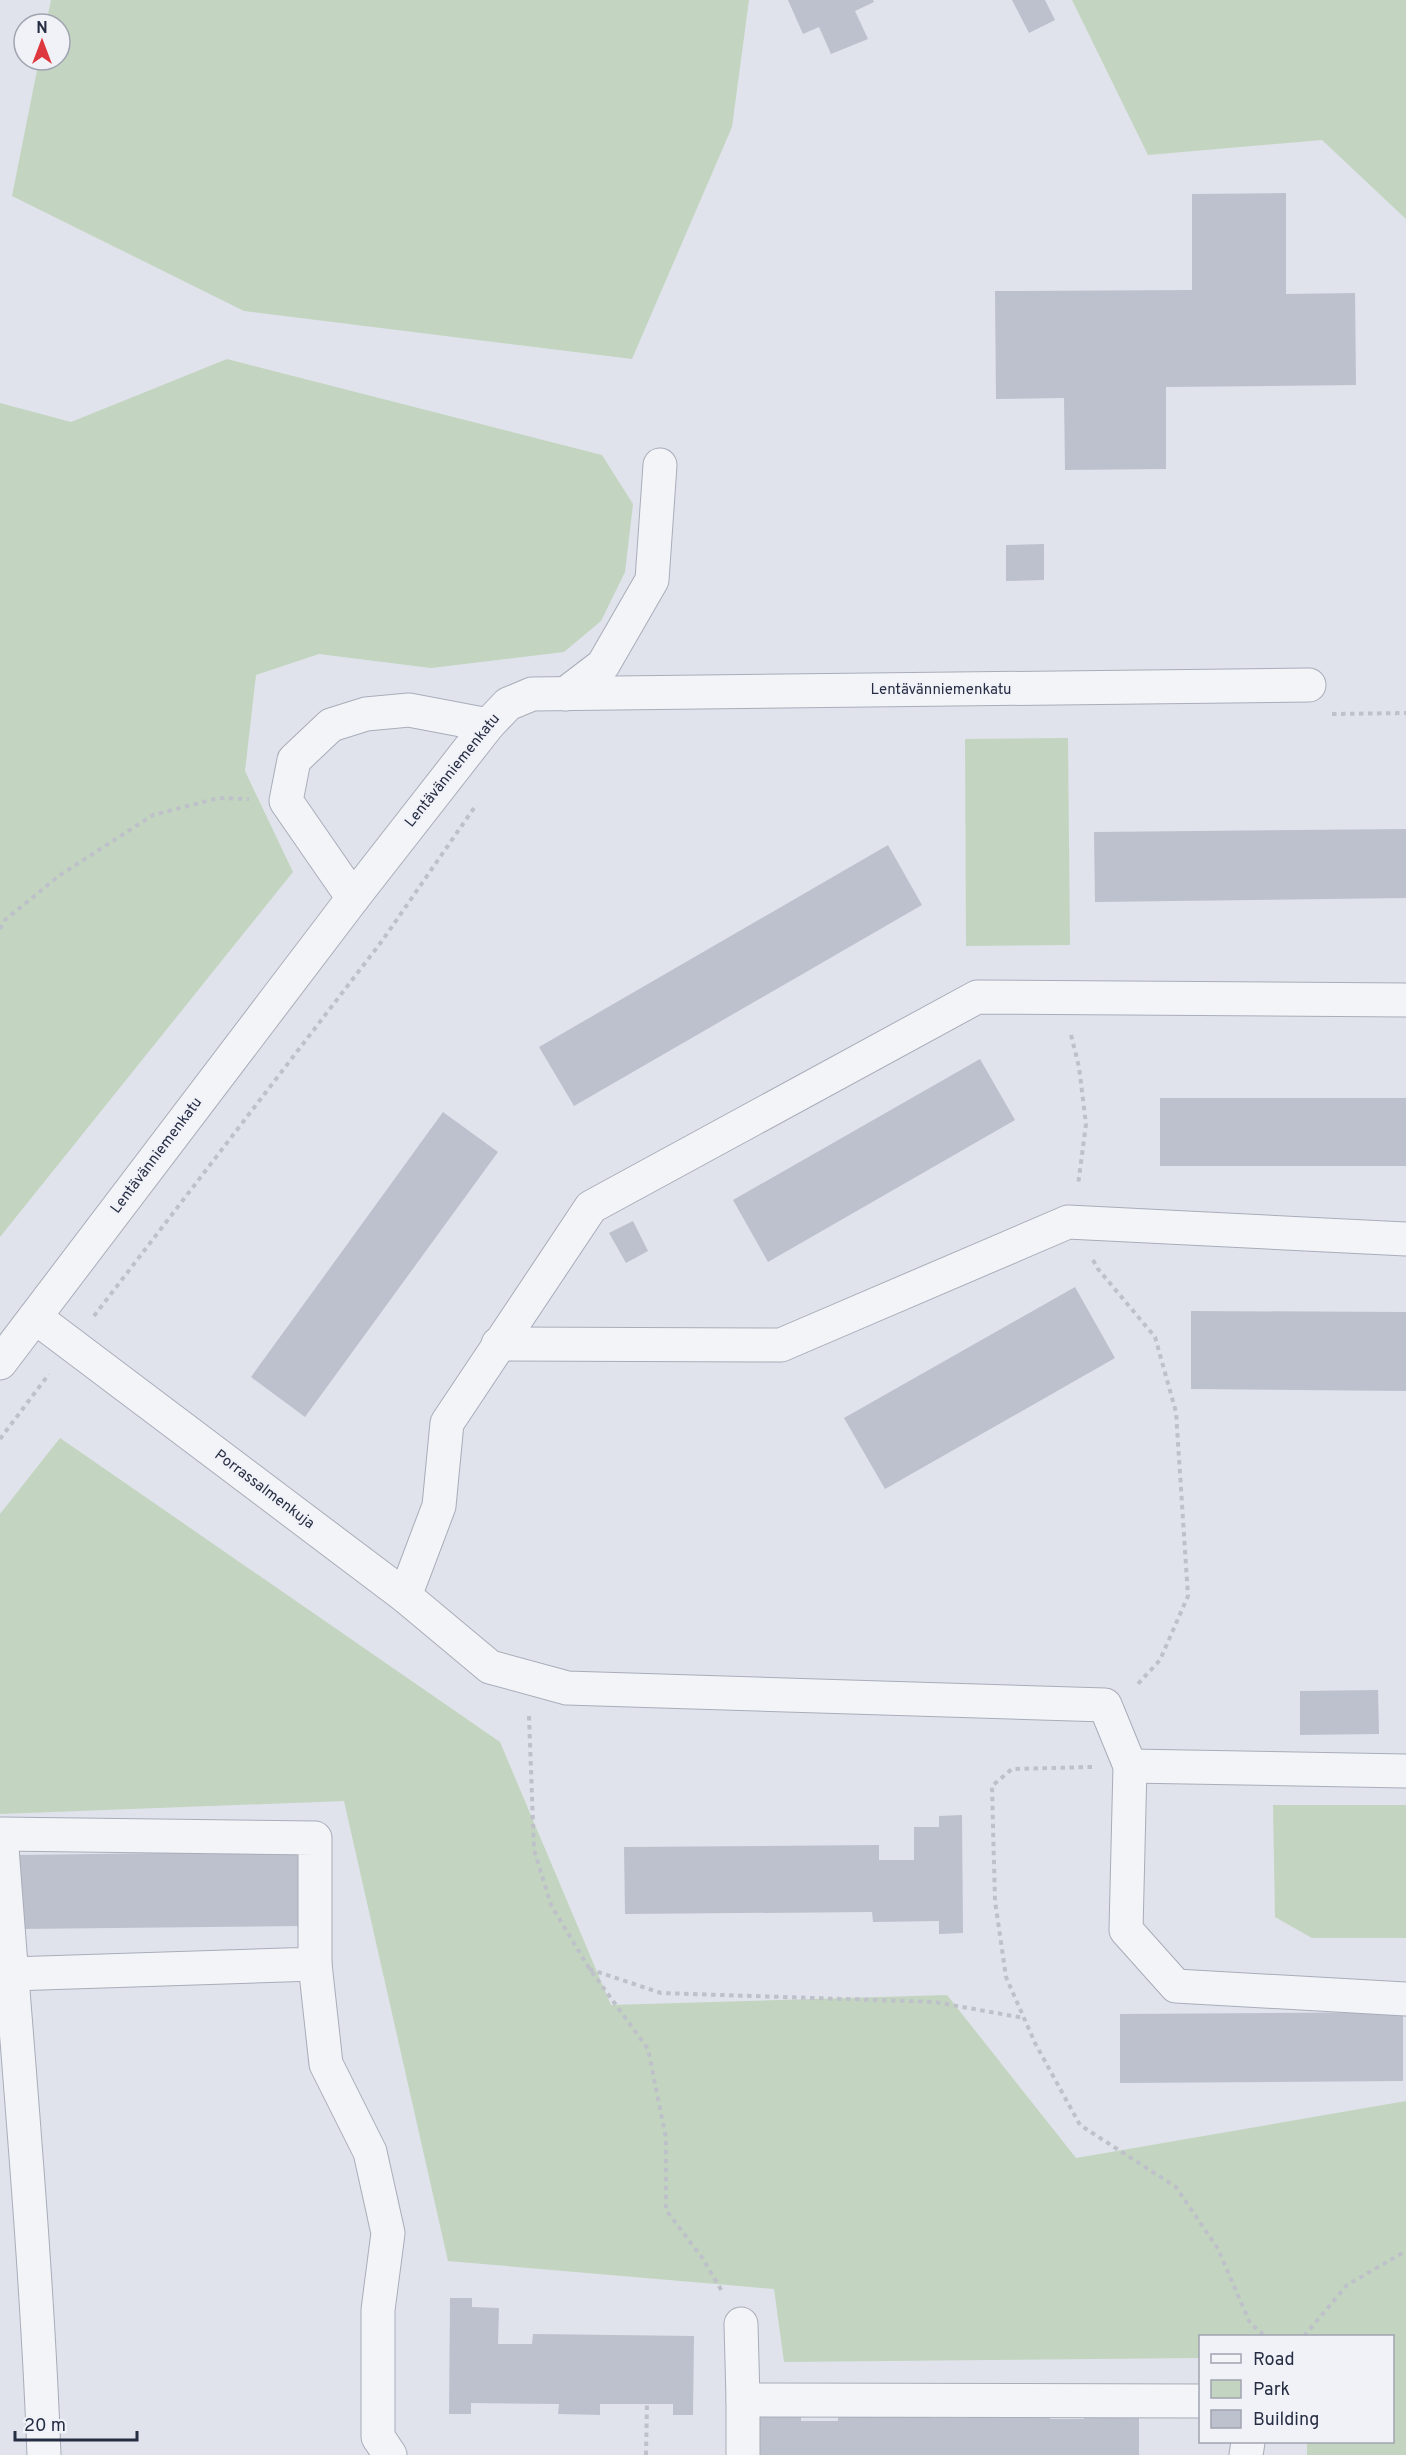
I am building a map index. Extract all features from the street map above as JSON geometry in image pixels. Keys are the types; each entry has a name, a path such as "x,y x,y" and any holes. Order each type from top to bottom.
{"street":[{"path":"565,694 603,665 652,580 660,465"},
{"name":"Lentävänniemenkatu","path":"0,1363 353,898 488,725 508,704 532,694 1315,700"},
{"path":"353,898 286,801 294,760 331,725 366,714 409,710 488,725"},
{"path":"405,1596 439,1506 447,1423 591,1208 977,997 1406,1000"},
{"path":"498,1344 781,1346 1068,1222 1406,1239"},
{"name":"Porrassalmenkuja","path":"35,1317 405,1596 490,1667 524,1677"},
{"path":"524,1677 567,1688 1105,1705 1130,1766 1126,1930 1176,1986 1406,2000"},
{"path":"1130,1766 1406,1771"},
{"path":"44,2455 40,2344 1,1834 315,1838 315,1964 326,2064 370,2152 388,2233 378,2310 378,2437 390,2455"},
{"path":"11,1974 315,1964"},
{"path":"741,2324 743,2455"},
{"path":"743,2400 1199,2401"}],"path":[{"path":"1315,700 1406,713"},
{"path":"0,929 5,920 60,875 153,815 219,798 286,801"},
{"path":"0,1439 382,941 475,808"},
{"path":"1062,998 1079,1067 1086,1124 1079,1168 1075,1222 1098,1269 1155,1337 1176,1412 1188,1596 1160,1660 1109,1715"},
{"path":"524,1677 531,1731 534,1850 551,1905 589,1968 648,2049 666,2138 666,2210 703,2259"},
{"path":"1130,1766 1012,1769 993,1786 995,1901 1006,1977 1024,2018 1080,2125 1176,2187 1218,2249 1250,2323 1263,2335"},
{"path":"589,1968 661,1993 935,2002 1024,2018"},
{"path":"1306,2335 1347,2285 1406,2251"},
{"path":"646,2455 647,2404"}],"green space":[{"path":"51,0 749,0 732,127 632,359 244,311 12,196 37,72 72,72 72,12 48,12"},
{"path":"1072,0 1406,0 1406,219 1322,140 1148,155"},
{"path":"227,359 602,455 633,504 625,572 601,621 564,652 431,668 319,654 256,675 245,771 293,872 0,1237 0,403 71,422"},
{"path":"1068,738 1070,945 966,946 965,739"},
{"path":"60,1438 500,1742 611,2005 947,1995 1076,2158 1406,2101 1406,2455 1307,2455 1307,2443 1394,2443 1394,2335 1199,2335 1199,2358 784,2362 774,2289 448,2261 344,1801 0,1814 0,1514"},
{"path":"1273,1805 1406,1805 1406,1938 1312,1938 1275,1917"}],"building":[{"path":"788,0 873,0 874,2 855,11 868,39 831,54 819,27 803,34"},
{"path":"1012,0 1045,0 1055,20 1029,33"},
{"path":"1286,193 1286,294 1355,293 1356,385 1166,387 1166,469 1065,470 1064,398 996,399 995,291 1192,290 1192,194"},
{"path":"1044,544 1044,580 1006,581 1006,545"},
{"path":"1406,829 1406,898 1095,902 1094,832"},
{"path":"888,845 922,905 574,1106 539,1047"},
{"path":"980,1059 1015,1120 768,1262 733,1200"},
{"path":"1160,1098 1406,1098 1406,1166 1160,1166"},
{"path":"443,1112 498,1152 305,1417 251,1377"},
{"path":"633,1221 648,1251 626,1263 609,1233"},
{"path":"1075,1287 1115,1358 885,1489 844,1418"},
{"path":"1191,1311 1406,1312 1406,1391 1191,1389"},
{"path":"1378,1690 1379,1734 1300,1735 1300,1691"},
{"path":"962,1815 963,1933 939,1934 939,1921 873,1922 872,1912 625,1914 624,1847 879,1845 879,1860 914,1860 914,1827 939,1827 939,1816"},
{"path":"300,1851 301,1926 19,1929 20,1855"},
{"path":"1403,2012 1403,2081 1120,2083 1120,2014"},
{"path":"450,2298 472,2298 472,2307 499,2308 498,2344 532,2344 533,2334 694,2336 693,2415 673,2415 673,2404 600,2404 600,2415 558,2414 559,2404 471,2403 471,2414 449,2414"},
{"path":"969,2406 1049,2406 1050,2419 1084,2419 1084,2411 1139,2411 1139,2455 751,2455 751,2408 801,2408 801,2421 838,2421 838,2411 931,2411 931,2418 969,2418"}]}
